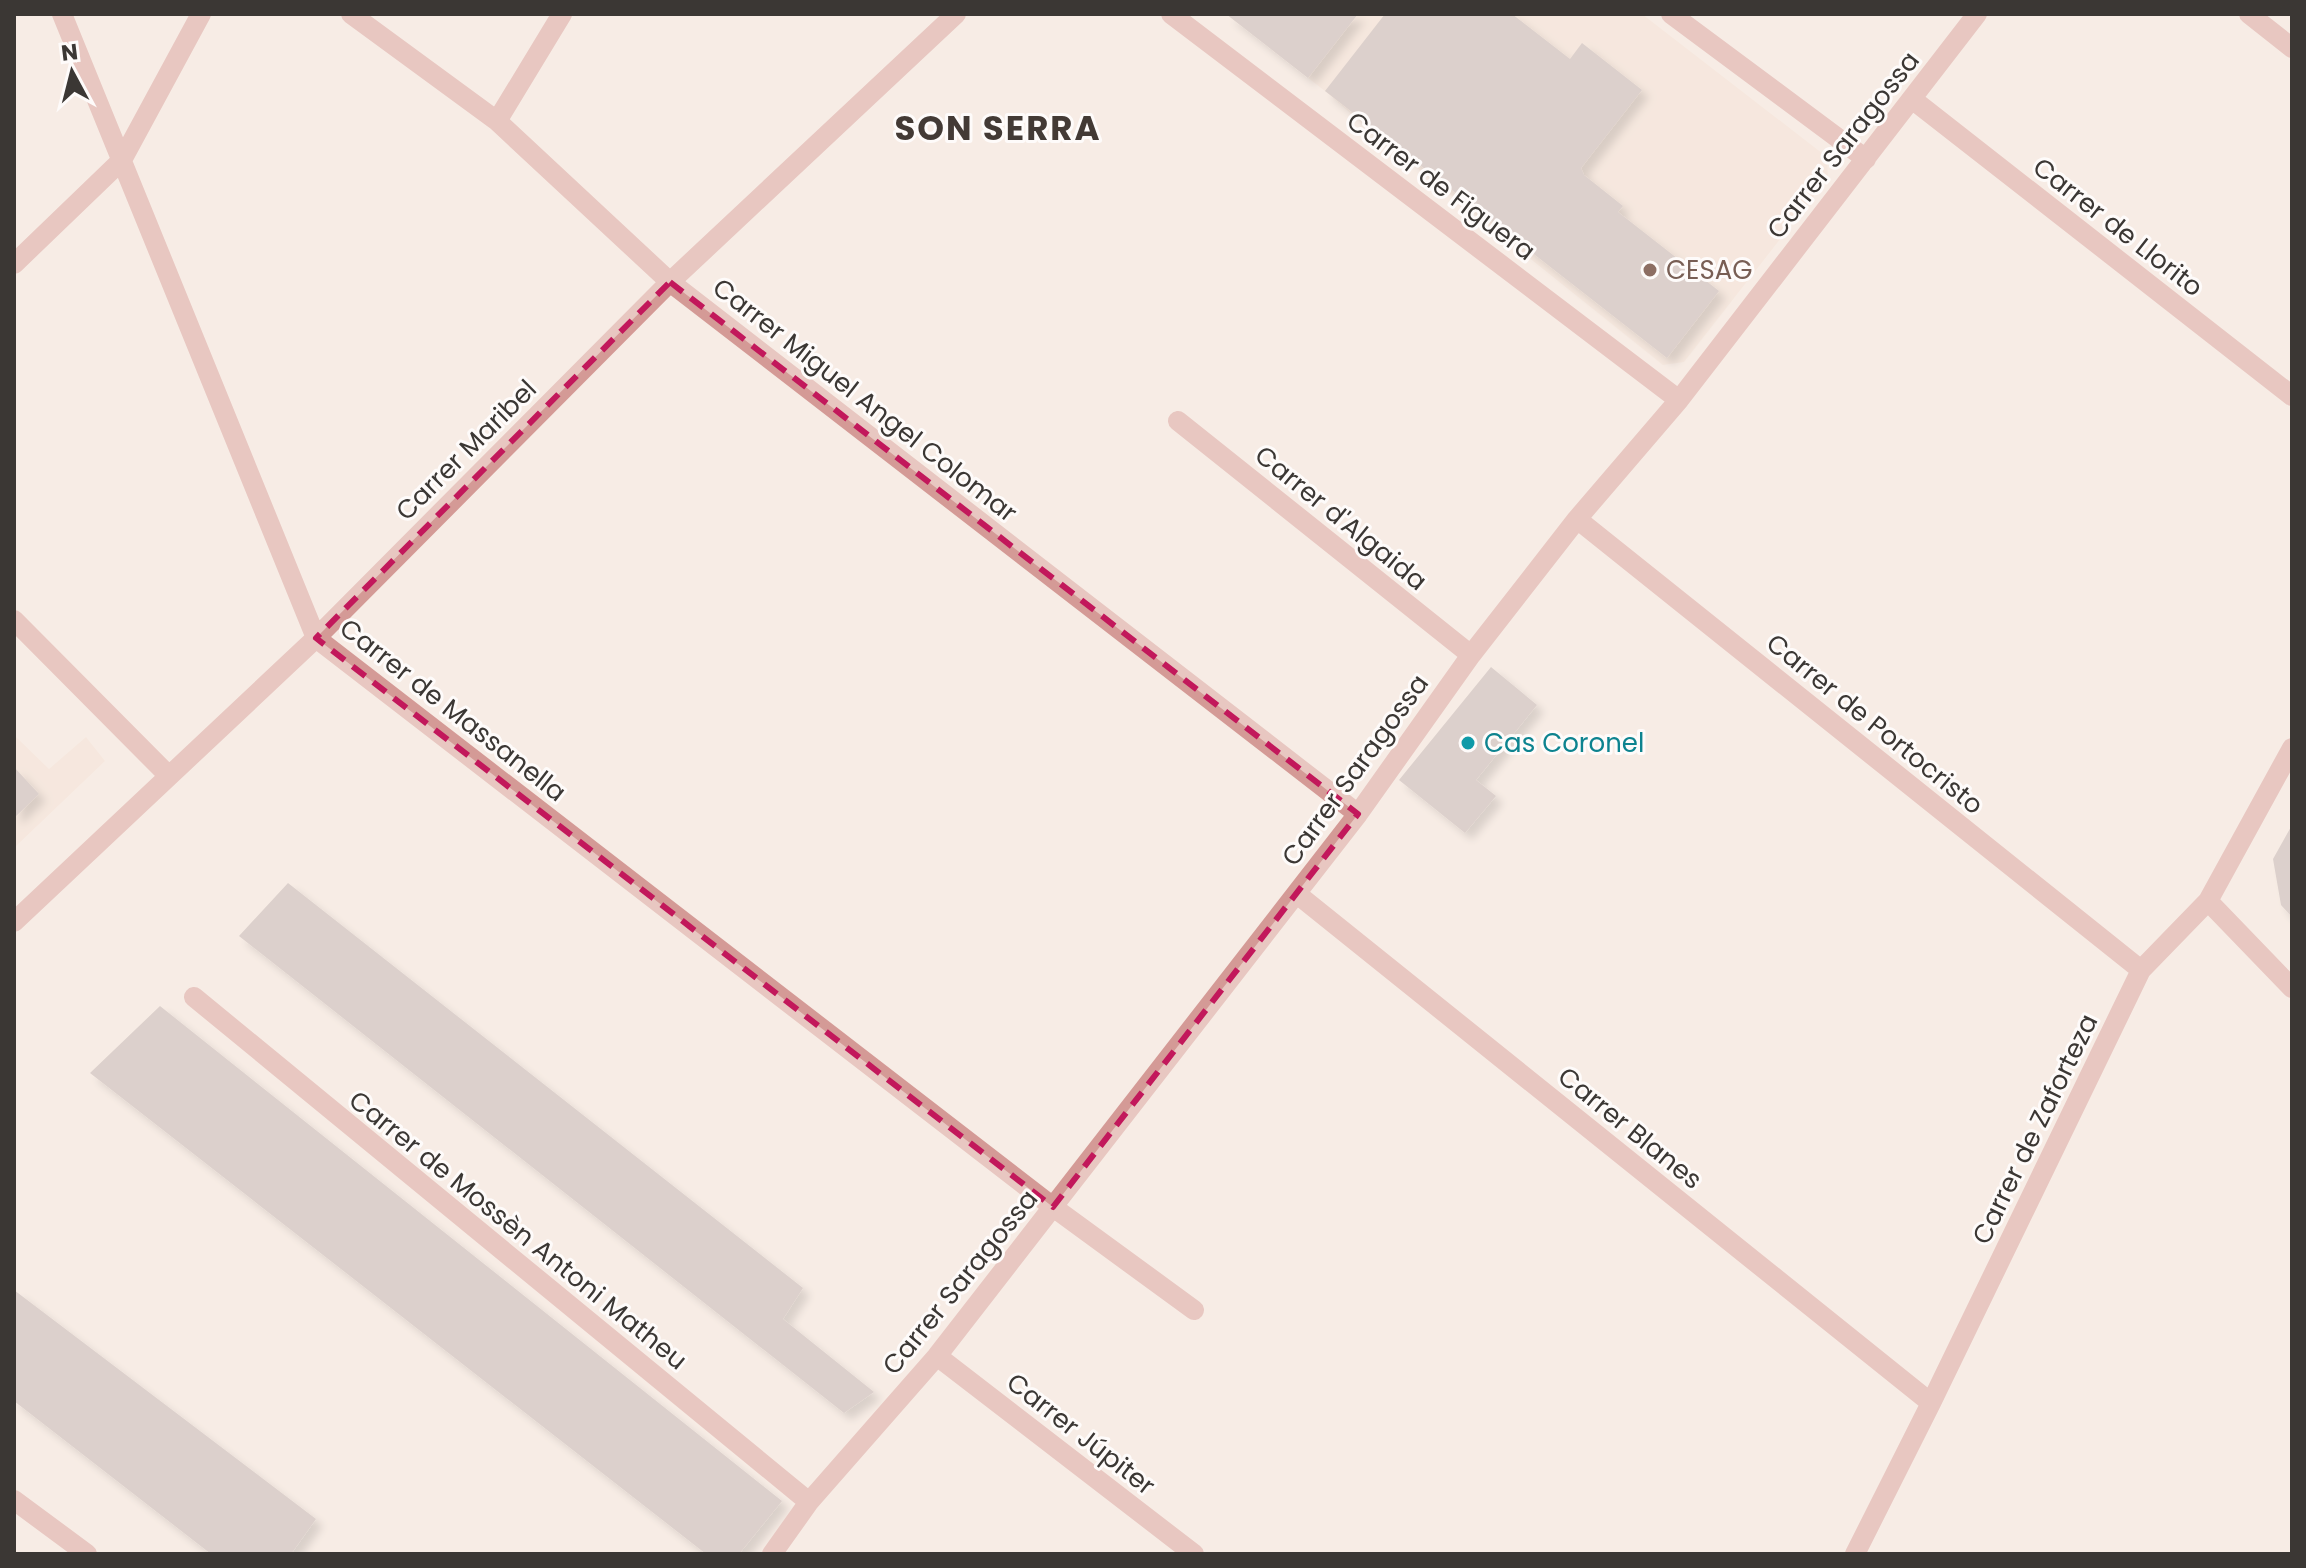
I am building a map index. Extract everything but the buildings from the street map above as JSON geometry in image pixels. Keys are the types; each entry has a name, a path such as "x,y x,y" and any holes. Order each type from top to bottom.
{"street":[{"name":"Carrer de Massanella","path":"62,14 316,638 1053,1207 1194,1310"},
{"path":"14,264 122,160 201,14"},
{"name":"Carrer Miguel Angel Colomar","path":"351,14 497,121 670,282 1358,814"},
{"path":"497,121 562,14"},
{"name":"Carrer Maribel","path":"14,922 316,638 670,282 956,14"},
{"name":"Carrer de Figuera","path":"1171,14 1679,400"},
{"path":"1671,14 1866,159"},
{"name":"Carrer Saragossa","path":"772,1554 809,1502 937,1356 1358,814 1471,655 1577,519 1679,400 1977,14"},
{"path":"2249,14 2292,48"},
{"name":"Carrer de Llorito","path":"1912,99 2292,396"},
{"name":"Carrer d'Algaida","path":"1178,421 1471,655"},
{"name":"Carrer de Portocristo","path":"1577,519 2141,970"},
{"path":"14,620 169,776"},
{"name":"Carrer de Zaforteza","path":"1855,1554 2141,970 2208,901 2292,748"},
{"name":"Carrer Blanes","path":"1297,894 1931,1403"},
{"path":"2208,901 2292,988"},
{"name":"Carrer de Mossèn Antoni Matheu","path":"194,997 809,1502"},
{"name":"Carrer Júpiter","path":"937,1356 1194,1554"},
{"path":"14,1500 87,1554"}],"highlighted area":[{"path":"670,282 1358,814 1053,1207 316,638"}],"shaded area":[{"name":"CESAG","path":"1226,14 1642,14 1827,157 1828,178 1684,362 1663,365"},
{"path":"14,735 49,769 86,737 105,761 14,848"}],"place":[{"name":"CESAG","path":"1650,270"},
{"name":"Cas Coronel","path":"1468,743"}],"district":[{"name":"SON SERRA","path":"998,128"}]}
